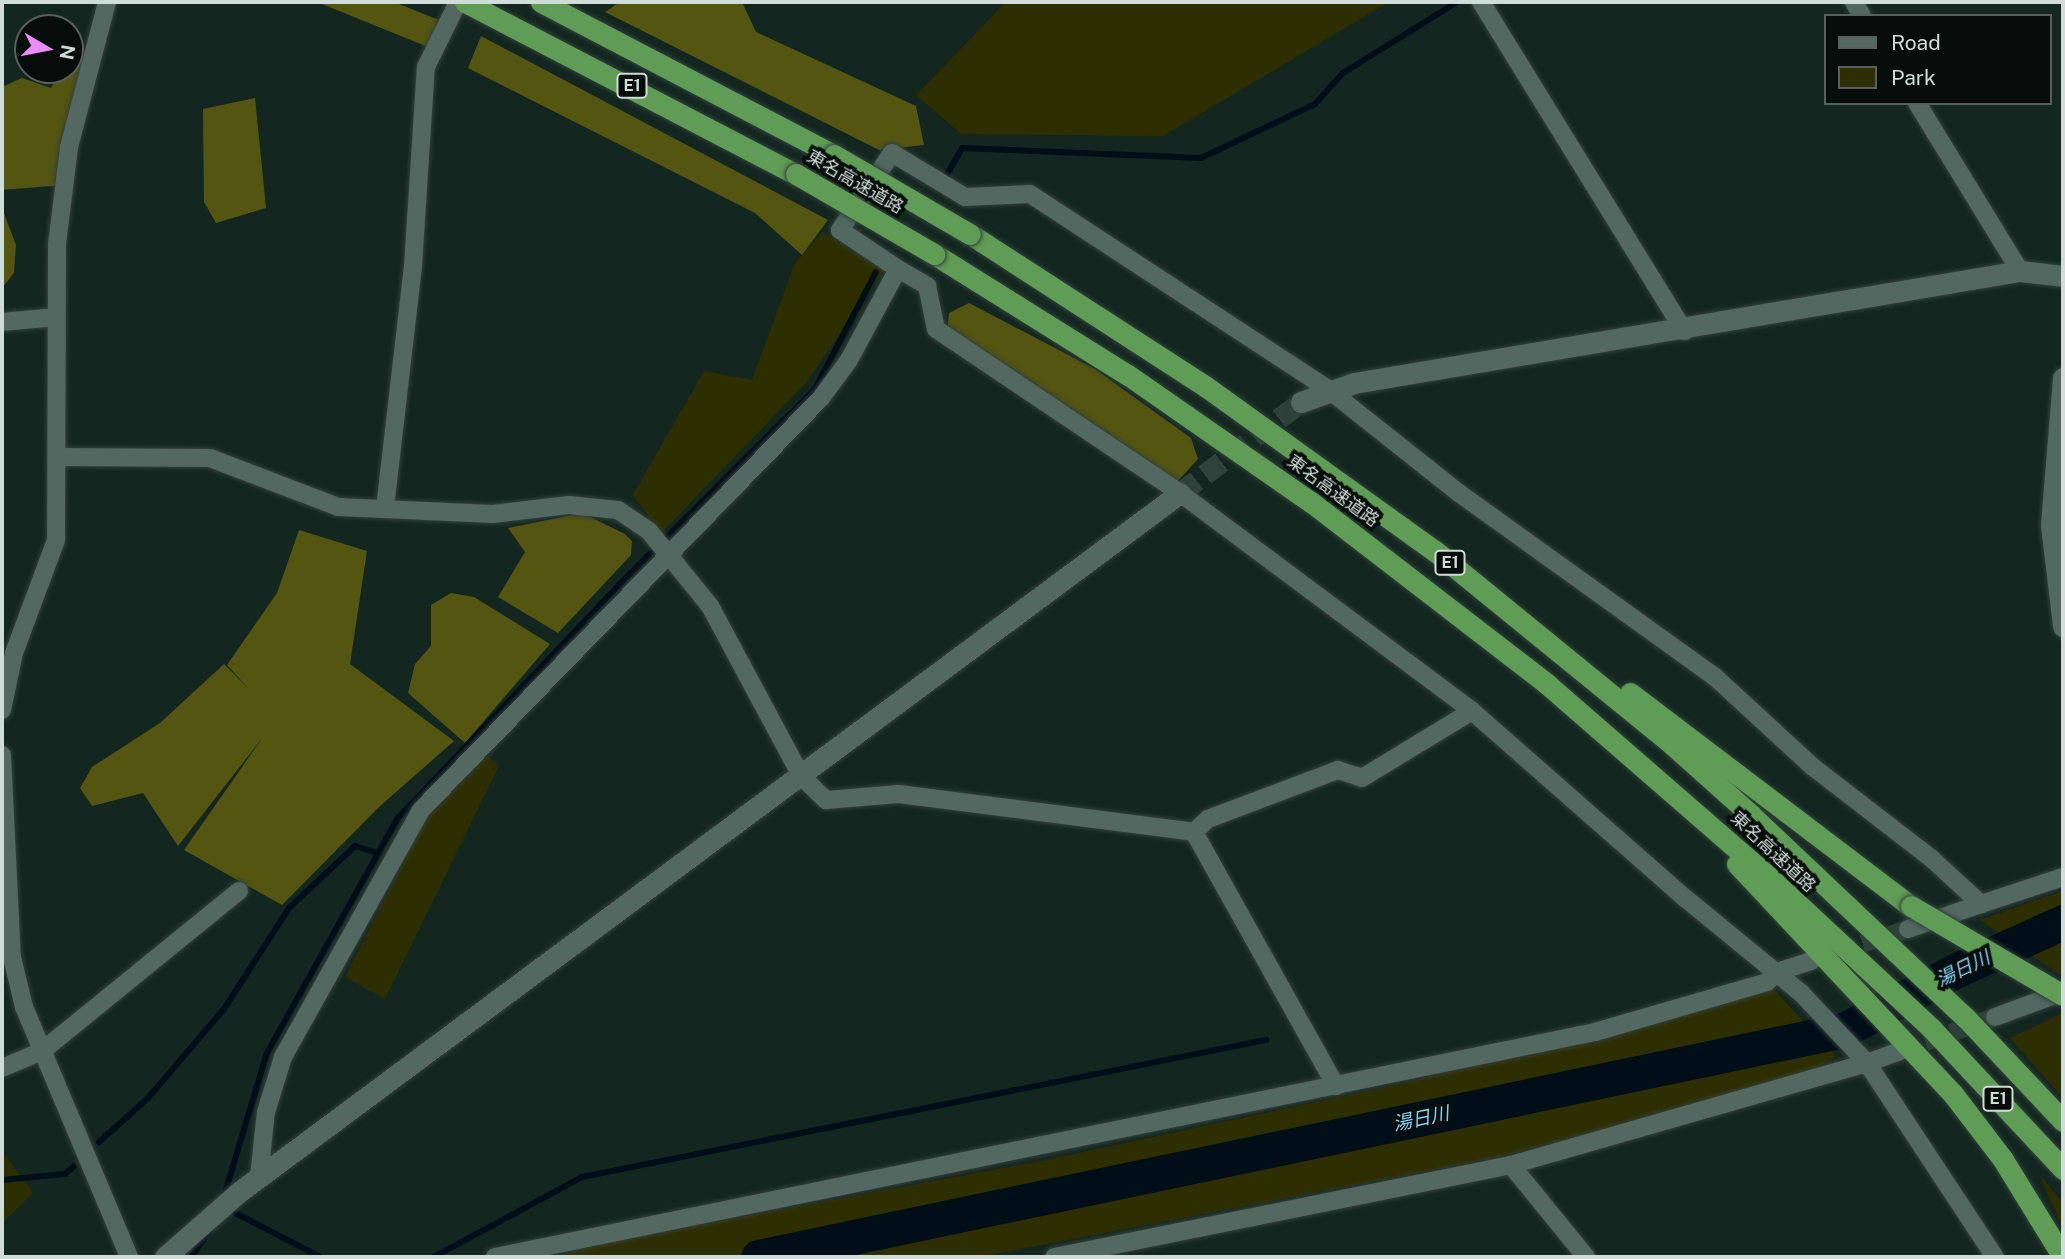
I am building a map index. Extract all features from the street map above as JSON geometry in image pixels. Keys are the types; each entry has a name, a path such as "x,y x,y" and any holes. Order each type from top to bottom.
{"highway":[{"name":"東名高速道路","path":"465,2 796,174 934,254 1128,375 1340,524 1536,676 1680,798 1844,962 1932,1029 2063,1169"},
{"name":"東名高速道路","path":"541,2 834,155 970,234 1205,386 1435,551 1667,740 1965,1017 2063,1121"},
{"path":"1435,551 1691,737 1808,831 1911,906 2063,993"},
{"path":"1844,962 1901,1044 2002,1158 2063,1257"}],"street":[{"path":"2,710 14,653 56,540 59,457 57,244 69,146 107,2"},
{"path":"385,508 413,266 426,67 458,2"},
{"path":"1481,2 1684,331"},
{"path":"1918,105 2020,271"},
{"path":"1981,904 1932,859 1813,767 1715,677 1459,493 1329,390 1030,194 965,197 892,153 840,230 927,286 936,329 1180,493 1472,712 1685,898 1801,993 1864,1059 1982,1248 1995,1257"},
{"path":"259,1177 266,1112 283,1057 421,810 821,398 849,360 898,269"},
{"path":"1301,402 1329,390 1684,331 2020,271 2063,276"},
{"path":"2,322 56,317"},
{"path":"2063,378 2052,525 2063,626"},
{"path":"59,457 210,458 338,507 493,514 569,505 618,510 651,535 710,606 801,776 826,800 899,794 1194,832"},
{"path":"165,1257 259,1177 1180,493"},
{"path":"1194,832 1208,819 1338,770 1362,778 1472,712"},
{"path":"2,755 4,860 12,957 24,1007 129,1257"},
{"path":"1194,832 1336,1086"},
{"path":"1908,929 2063,877"},
{"path":"2,1068 42,1051 240,891"},
{"path":"495,1257 1595,1032 1767,982 1777,972 1811,961"},
{"path":"1995,1017 2063,993"},
{"path":"1054,1257 1511,1165 1864,1059 1901,1044"},
{"path":"1511,1165 1586,1257"}],"green space":[{"path":"1006,2 1389,2 1163,136 961,134 916,95"},
{"path":"823,232 884,270 806,383 661,533 633,495 704,371 752,380 795,263"},
{"path":"488,756 499,766 385,999 345,977 431,809"},
{"path":"2063,891 2063,977 1980,920"},
{"path":"1767,982 1836,1056 1793,1084 1504,1156 979,1257 552,1257 613,1241 1046,1160 1405,1083"},
{"path":"2063,1013 2063,1098 2010,1038"},
{"path":"2,1151 33,1193 2,1223"},
{"path":"2039,1174 2063,1203 2063,1229"}],"shaded area":[{"path":"317,2 394,2 439,20 428,47"},
{"path":"620,2 742,2 756,32 916,106 924,145 879,150 605,12"},
{"path":"481,36 828,220 802,255 755,213 468,68"},
{"path":"14,82 14,84 39,84 51,88 53,84 83,84 64,185 2,190 4,86"},
{"path":"255,98 266,208 216,223 204,202 203,109"},
{"path":"2,208 16,245 14,273 2,288"},
{"path":"969,303 1095,369 1191,438 1198,459 1176,483 947,331 949,313"},
{"path":"582,513 625,534 632,541 631,555 558,633 498,597 525,552 508,528"},
{"path":"299,530 367,551 350,664 454,741 379,807 282,905 184,850 263,737 178,846 143,793 92,806 80,788 92,767 160,723 224,664 248,688 227,665 277,593"},
{"path":"451,593 474,597 550,644 465,743 408,693 415,664 431,646 431,605"}],"waterway":[{"path":"946,176 962,148 1201,158 1315,104 1343,73 1457,2"},
{"path":"224,1196 267,1053 397,819 620,584 815,389 876,272"},
{"path":"99,1142 148,1098 224,1009 289,908 355,846 378,853"},
{"name":"湯日川","path":"758,1257 1844,1030 1957,970 2063,922"},
{"path":"434,1257 582,1177 1266,1040"},
{"path":"2,1180 65,1174 73,1167"},
{"path":"226,1208 320,1257"},
{"path":"191,1257 218,1220"}],"tunnel":[{"path":"1180,493 1301,402"},
{"path":"1837,952 1908,929"},
{"path":"1900,1051 1995,1017"}]}
